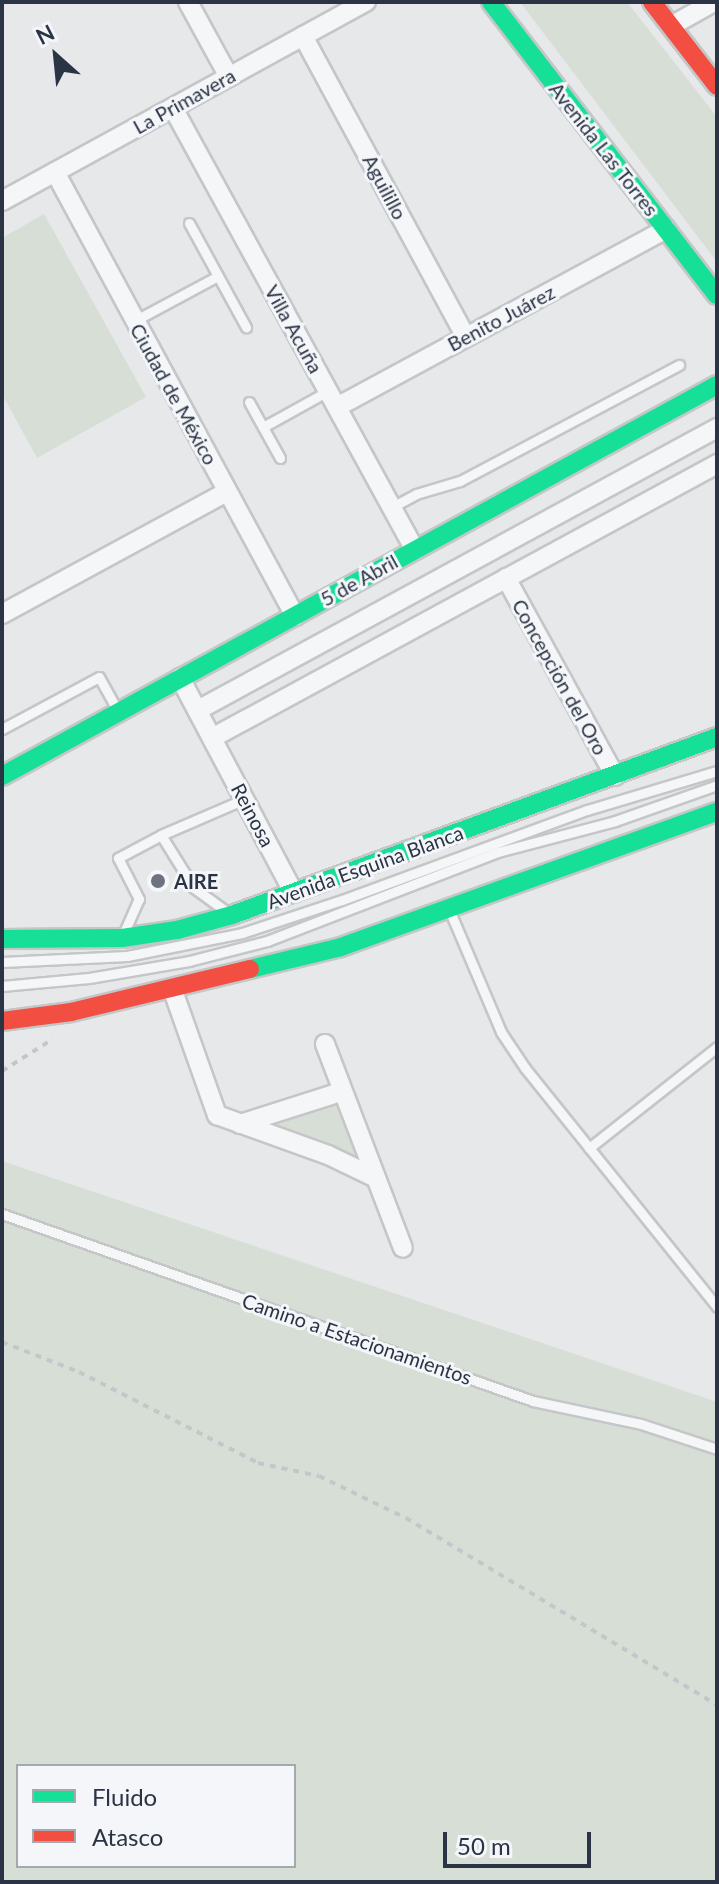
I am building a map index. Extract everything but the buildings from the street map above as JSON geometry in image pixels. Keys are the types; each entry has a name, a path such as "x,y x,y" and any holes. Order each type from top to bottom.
{"main road":[{"name":"Avenida Las Torres","path":"491,2 717,295"},
{"path":"652,2 717,86"},
{"name":"5 de Abril","path":"2,776 717,385"},
{"name":"Avenida Esquina Blanca","path":"2,939 122,938 177,930 232,915 717,737"},
{"path":"2,1021 42,1018 341,947 449,911 717,812"},
{"path":"2,1037 42,1018"}],"street":[{"path":"188,2 229,77"},
{"name":"La Primavera","path":"2,201 366,2"},
{"path":"671,26 714,2"},
{"name":"Aguilillo","path":"303,36 466,337"},
{"name":"Villa Acuña","path":"173,108 415,550"},
{"name":"Ciudad de México","path":"55,172 295,616"},
{"name":"Benito Juárez","path":"332,399 466,337 666,229"},
{"path":"198,710 717,428"},
{"path":"212,738 717,464"},
{"path":"2,614 227,492"},
{"name":"Concepción del Oro","path":"506,578 615,776"},
{"name":"Reinosa","path":"180,678 294,893"},
{"path":"172,988 217,1115 328,1155 376,1178"},
{"path":"325,1044 403,1248"},
{"path":"240,1124 341,1092"}],"lane":[{"path":"189,223 246,327"},
{"path":"134,321 218,276"},
{"path":"392,507 416,494 460,481 679,365"},
{"path":"263,427 332,399"},
{"path":"249,402 280,458"},
{"path":"2,729 99,677 118,712"},
{"path":"2,962 127,956 242,933 342,900 587,810 717,771"},
{"path":"2,986 89,978 239,949 326,921 498,852 615,821 717,785"},
{"path":"122,938 139,899 118,858 161,835 244,799"},
{"path":"161,835 194,888 232,915"},
{"path":"449,911 501,1032 589,1148 717,1307"},
{"path":"589,1148 717,1047"},
{"name":"Camino a Estacionamientos","path":"2,1214 533,1401 641,1424 717,1449"}],"path":[{"path":"2,1342 79,1372 258,1463 319,1476 406,1518 717,1705"}],"shaded area":[{"path":"520,2 627,2 717,117 717,262"},
{"path":"44,214 146,397 37,458 2,394 2,238"},
{"path":"336,1102 363,1161 264,1125"},
{"path":"2,1161 717,1402 717,1882 2,1882"}],"traffic: fast":[{"path":"491,2 717,295"},
{"path":"2,776 717,385"},
{"path":"2,939 122,938 177,930 232,915 717,737"},
{"path":"250,969 341,947 717,812"}],"traffic: jam":[{"path":"652,2 717,86"},
{"path":"2,1021 71,1012 250,969"}],"place":[{"name":"AIRE","path":"158,881"}]}
